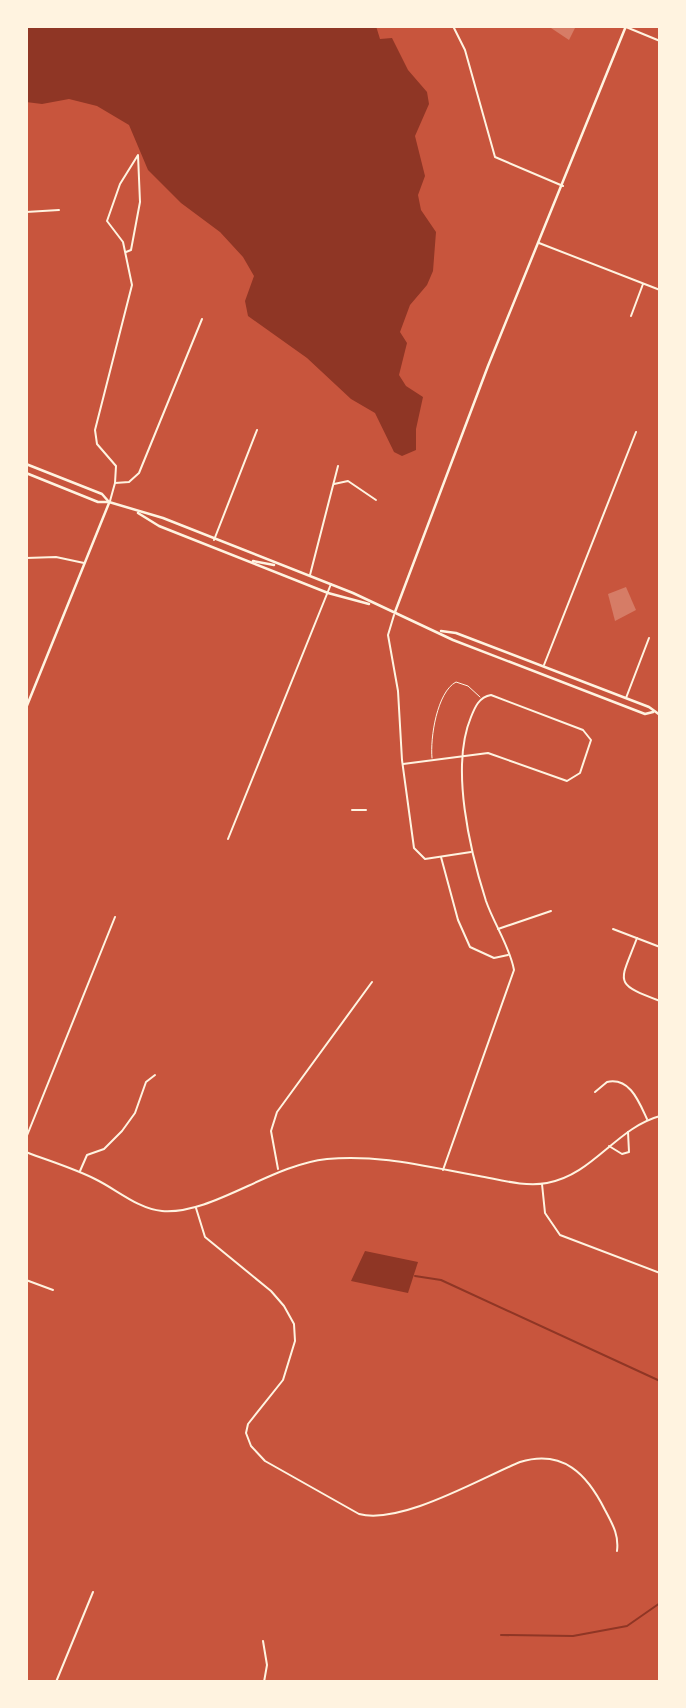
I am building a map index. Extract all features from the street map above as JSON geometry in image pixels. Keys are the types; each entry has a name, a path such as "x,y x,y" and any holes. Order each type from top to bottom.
{"main road":[{"path":"394,614 538,242 626,27"},
{"path":"26,464 102,494 109,502"},
{"path":"26,473 98,502 109,502 135,512 163,518 331,584 453,640 645,714 653,712"},
{"path":"26,708 109,502"},
{"path":"135,512 159,526 328,593 373,605"},
{"path":"250,561 281,566"},
{"path":"438,631 456,633 544,666 649,707 660,715"}],"street":[{"path":"453,26 466,50 495,157 563,186"},
{"path":"626,27 660,41"},
{"path":"109,502 115,483 116,466 97,444 95,430 132,285 126,251 110,229 107,214 120,184 138,155 139,217 135,242 131,250 126,251"},
{"path":"26,212 59,210"},
{"path":"538,242 660,290"},
{"path":"631,316 643,283"},
{"path":"115,483 129,482 139,473 202,319"},
{"path":"214,540 257,430"},
{"path":"544,666 636,432"},
{"path":"309,576 338,466"},
{"path":"333,484 348,481 376,499"},
{"path":"26,558 56,557 84,563"},
{"path":"228,839 331,584"},
{"path":"394,614 388,635 398,691 402,764 414,848 418,855 425,859 472,852"},
{"path":"626,698 649,638"},
{"path":"402,764 462,755 498,756 572,780 580,773 591,740 583,730 494,695 481,698 467,726 462,755 472,852 497,929 514,970 511,985 443,1170"},
{"path":"352,810 366,810"},
{"path":"441,857 458,920 470,947 494,958 509,954"},
{"path":"497,929 551,911"},
{"path":"26,1138 115,917"},
{"path":"613,929 660,947"},
{"path":"637,938 623,975 624,983 628,989 660,1001"},
{"path":"278,1170 271,1132 277,1112 372,982"},
{"path":"79,1172 87,1155 104,1149 122,1131 135,1113 146,1082 155,1075"},
{"path":"595,1092 607,1082 622,1083 633,1092 647,1120"},
{"path":"26,1152 79,1172 156,1211 196,1208 278,1170 326,1159 362,1157 515,1183 542,1183 578,1171 628,1131 660,1116"},
{"path":"610,1146 622,1154 629,1152 628,1131"},
{"path":"542,1183 545,1213 560,1235 660,1273"},
{"path":"196,1208 205,1237 271,1291 294,1324 294,1348 284,1380 248,1424 248,1441 259,1457 359,1514 377,1517 405,1511 519,1463 535,1458 552,1458 576,1470 592,1485 617,1532 617,1551"},
{"path":"26,1280 53,1290"},
{"path":"57,1682 93,1592"},
{"path":"264,1641 267,1665 264,1682"}],"lane":[{"path":"432,758 433,726 450,686 456,682 468,686 481,698"}],"shaded area":[{"path":"26,26 376,26 380,39 392,38 408,70 427,92 429,104 415,136 425,176 418,195 421,210 436,232 433,271 427,285 410,305 400,332 407,343 399,375 406,386 423,397 416,429 416,450 402,456 394,452 375,413 351,399 307,358 248,316 245,301 254,276 243,257 220,232 181,203 148,170 129,125 97,106 69,99 42,104 26,102"},
{"path":"365,1251 418,1262 408,1293 351,1281"}],"building":[{"path":"548,26 576,26 569,40"},
{"path":"626,587 636,610 615,621 608,594"}],"waterway":[{"path":"415,1276 441,1280 660,1381"},
{"path":"501,1635 573,1636 627,1626 660,1603"}]}
